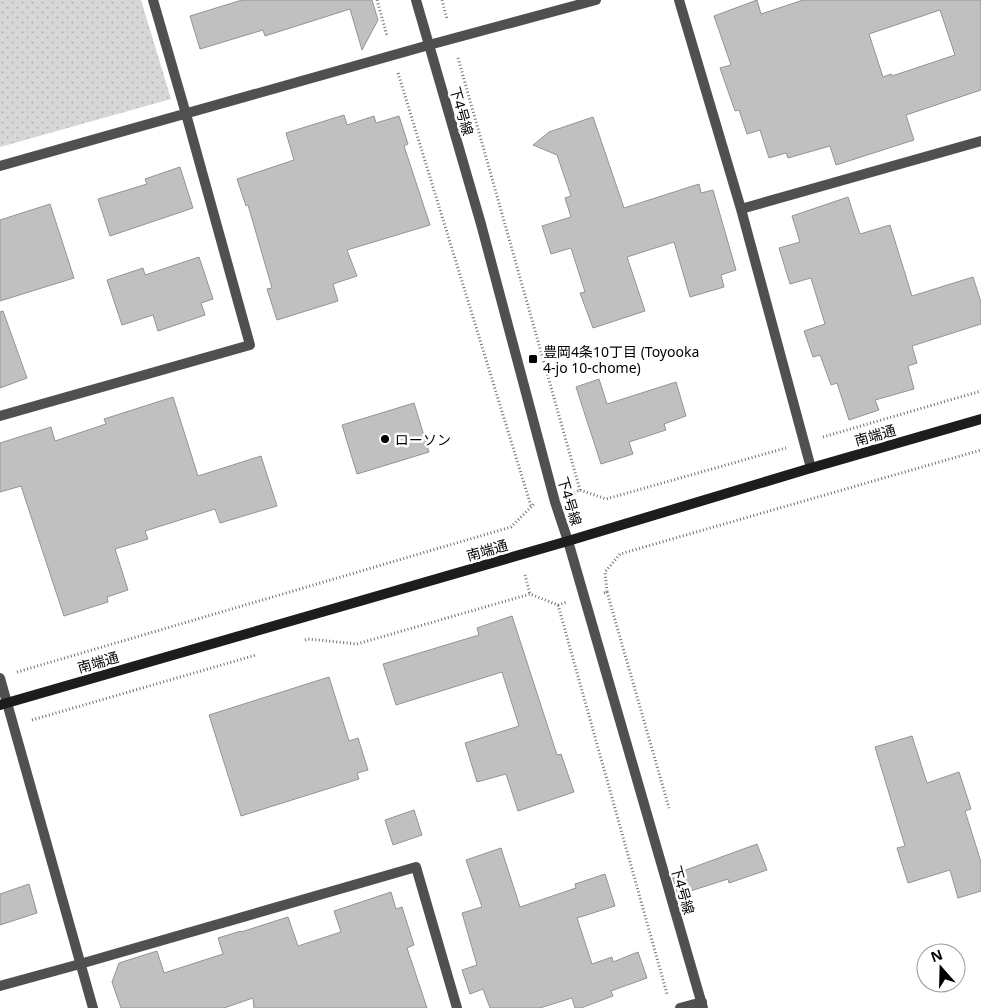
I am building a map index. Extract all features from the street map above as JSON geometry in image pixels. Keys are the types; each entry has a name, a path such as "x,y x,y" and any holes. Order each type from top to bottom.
{"main road":[{"name":"南端通","path":"4,704 981,419"}],"street":[{"path":"0,416 250,345 153,0"},
{"name":"下4号線","path":"416,0 481,224 555,502 703,1005"},
{"path":"0,166 596,0"},
{"path":"679,0 741,209 810,468"},
{"path":"741,209 981,142"},
{"path":"5,676 4,704 14,725 93,1008"},
{"path":"0,986 416,867 457,1008"},
{"path":"680,1008 703,1005"}],"path":[{"path":"377,0 531,506"},
{"path":"442,0 447,19"},
{"path":"458,58 580,490"},
{"path":"5,676 511,528 534,503 555,502 580,490 606,499 981,391"},
{"path":"669,810 607,592 606,572 620,554 981,450"},
{"path":"299,642 308,639 356,644 530,594 558,605 607,592"},
{"path":"558,605 668,998"},
{"path":"14,725 261,653"}],"shaded area":[{"path":"0,0 141,0 171,99 0,147"}],"building":[{"path":"242,0 372,0 378,20 362,50 350,9 265,36 263,30 200,49 190,16"},
{"path":"757,0 761,14 803,0 981,0 981,90 906,115 914,140 836,165 830,146 788,158 786,153 769,158 760,130 747,134 739,110 735,111 720,68 731,65 714,16","holes":["940,10 955,55 892,76 891,74 883,77 869,34"]},
{"path":"344,115 347,125 374,116 376,123 399,116 408,144 404,146 430,225 347,250 357,276 333,284 338,301 277,320 267,289 272,288 248,205 246,206 237,179 294,160 286,133"},
{"path":"593,117 624,208 699,184 701,193 713,190 736,270 721,275 724,287 690,297 674,242 627,257 645,311 593,328 580,293 585,292 571,248 551,254 542,226 571,217 565,198 571,196 557,155 533,145 549,132"},
{"path":"180,167 193,208 110,236 98,199 147,184 145,179"},
{"path":"848,197 860,234 890,225 912,296 973,277 981,302 981,324 912,346 917,363 908,366 914,389 875,400 879,410 849,420 837,383 831,385 820,355 813,357 804,331 825,324 811,278 790,284 779,248 800,242 792,216"},
{"path":"50,204 74,278 0,301 0,220"},
{"path":"199,257 213,299 201,303 205,315 158,331 153,315 122,325 107,280 143,268 145,275"},
{"path":"3,311 27,378 0,388 0,312"},
{"path":"599,379 607,404 676,382 686,416 664,424 666,430 629,442 633,454 601,464 576,387"},
{"path":"173,397 198,476 261,456 277,506 220,523 215,509 145,531 148,539 115,549 128,590 107,597 108,602 64,616 21,486 0,492 0,443 51,427 55,441 106,424 104,419"},
{"name":"ローソン","path":"414,403 429,452 357,474 342,425"},
{"path":"512,616 557,755 561,754 574,792 518,811 506,774 477,782 465,743 519,726 502,672 396,705 383,664 479,635 477,628"},
{"path":"329,677 349,741 358,738 368,770 357,773 359,779 241,816 209,715"},
{"path":"912,736 927,783 959,772 971,809 965,811 981,862 981,891 958,898 950,870 908,883 897,848 905,846 875,747"},
{"path":"414,810 422,835 393,845 385,820"},
{"path":"757,844 767,870 729,883 728,879 678,895 672,875"},
{"path":"501,848 520,907 576,888 575,884 605,874 615,906 577,918 592,964 612,957 613,962 638,952 647,978 611,991 613,996 581,1008 575,1008 572,998 540,1008 490,1008 483,989 470,994 462,970 477,965 462,913 482,907 466,860"},
{"path":"29,884 37,913 0,925 0,894"},
{"path":"391,892 396,909 402,907 414,945 407,948 427,1008 254,1008 253,998 224,1008 121,1008 112,982 119,963 157,951 164,973 223,954 218,938 288,917 298,946 341,932 334,911"}],"place":[{"name":"豊岡4条10丁目 (Toyooka 4-jo 10-chome)","path":"533,359"},
{"name":"ローソン","path":"385,439"}]}
